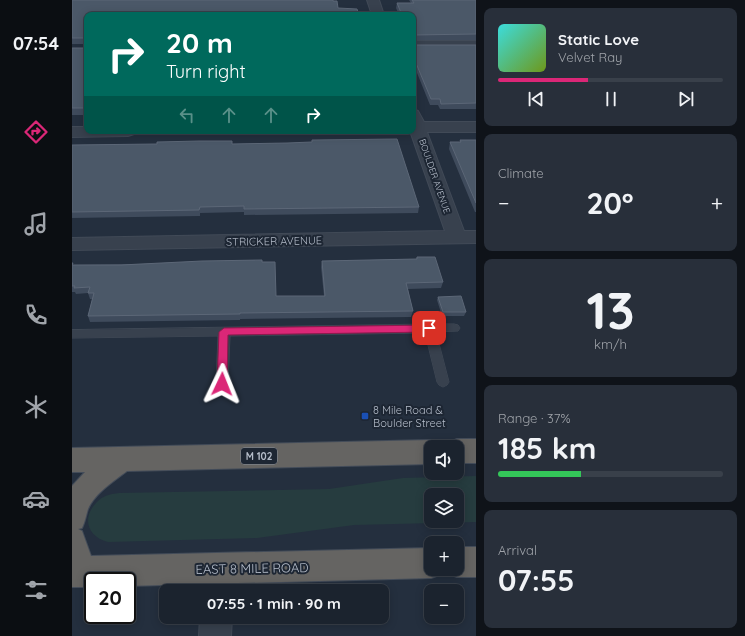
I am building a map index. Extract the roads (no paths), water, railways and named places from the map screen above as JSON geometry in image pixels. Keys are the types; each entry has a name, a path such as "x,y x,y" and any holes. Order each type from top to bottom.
{"highway":[{"path":"464,451 476,451"},
{"name":"M 102","path":"72,460 424,452"},
{"path":"72,518 78,499 91,483 122,459"},
{"path":"72,541 77,572"},
{"path":"464,562 476,562"},
{"name":"EAST 8 MILE ROAD","path":"77,572 218,580 424,564"}],"street":[{"path":"373,0 377,12"},
{"path":"416,46 476,45"},
{"path":"416,123 476,127"},
{"name":"BOULDER AVENUE","path":"416,126 457,238"},
{"path":"72,132 84,132"},
{"name":"STRICKER AVENUE","path":"72,244 476,238"},
{"path":"215,636 216,624"}],"lane":[{"path":"429,328 443,382"},
{"path":"72,334 454,328"},
{"path":"222,384 224,332"}],"place":[{"name":"8 Mile Road & Boulder Street","path":"365,416"}]}
